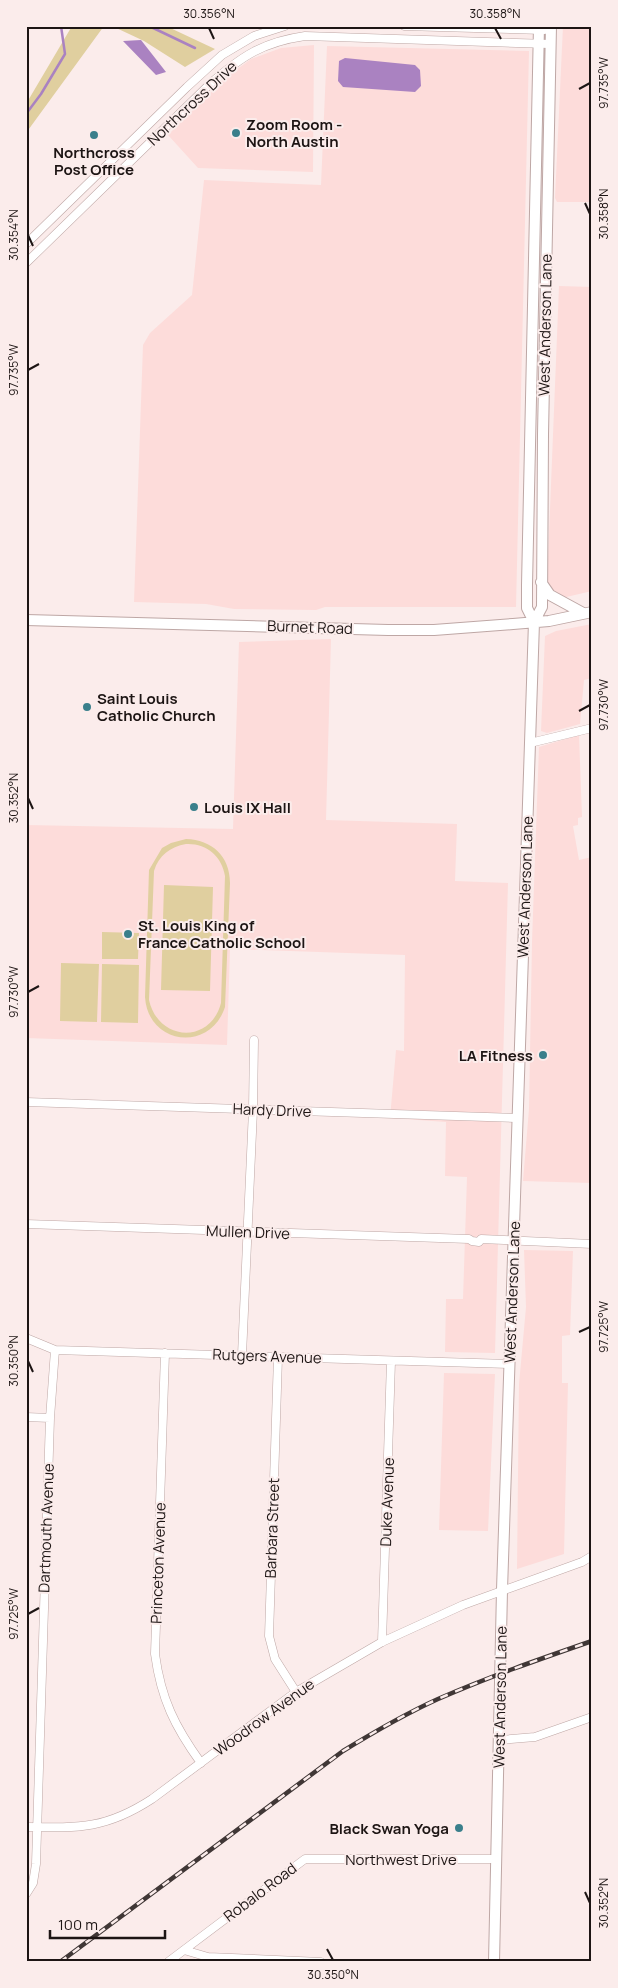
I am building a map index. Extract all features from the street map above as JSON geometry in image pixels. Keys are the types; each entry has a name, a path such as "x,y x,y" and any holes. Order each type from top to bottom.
{"main road":[{"name":"West Anderson Lane","path":"534,622 527,608 537,44 539,28"},
{"name":"West Anderson Lane","path":"494,1962 502,1590 534,622 542,606 543,425 551,28"},
{"path":"536,125 542,138 541,177 548,185"},
{"path":"534,236 547,236"},
{"path":"531,425 543,425"},
{"path":"541,582 550,595 587,612"},
{"name":"Burnet Road","path":"26,620 434,630 534,622 587,612"}],"street":[{"name":"Northcross Drive","path":"26,244 187,87 230,49 254,36 285,26"},
{"path":"325,26 325,36"},
{"path":"404,26 551,28"},
{"path":"428,27 429,40"},
{"name":"Northcross Drive","path":"26,262 197,96 239,59 259,48 287,39 325,36 550,44"},
{"path":"187,87 197,96"},
{"path":"61,209 71,219"},
{"path":"530,743 592,728"},
{"path":"242,1355 253,1110 254,1040"},
{"name":"Hardy Drive","path":"26,1102 517,1118"},
{"name":"Mullen Drive","path":"26,1224 469,1239 478,1242 481,1239 592,1244"},
{"name":"Rutgers Avenue","path":"26,1338 56,1350 509,1364"},
{"name":"Dartmouth Avenue","path":"26,1894 33,1883 35,1874 50,1418 56,1350"},
{"name":"Princeton Avenue","path":"165,1353 156,1654 160,1681 168,1709 180,1734 201,1763"},
{"name":"Barbara Street","path":"278,1357 269,1636 275,1660 296,1692"},
{"name":"Duke Avenue","path":"382,1642 391,1361"},
{"path":"26,1417 50,1418"},
{"name":"Woodrow Avenue","path":"26,1827 82,1827 120,1817 152,1799 296,1692 382,1642 446,1612 582,1562 592,1556"},
{"path":"500,1740 535,1737 592,1717"},
{"name":"Northwest Drive","path":"305,1859 497,1859"},
{"name":"Robalo Road","path":"168,1962 305,1859"},
{"path":"184,1950 208,1957 321,1962"}],"shaded area":[{"path":"72,26 104,26 26,133 26,104"},
{"path":"112,26 166,26 215,49 185,67 144,41"},
{"path":"563,26 592,26 592,202 557,202 555,198"},
{"path":"141,40 166,72 156,75 123,41"},
{"path":"314,45 313,172 198,168 168,135 225,78 251,59 281,48"},
{"path":"327,46 529,51 516,607 325,607 316,610 234,609 206,604 134,602 143,345 150,333 192,295 204,180 321,185"},
{"path":"345,58 415,65 420,70 421,86 415,92 343,87 338,81 339,61"},
{"path":"559,286 592,287 592,591 562,598 547,584"},
{"path":"592,624 592,678 584,680 580,724 547,733 541,731 545,636 556,631"},
{"path":"331,639 326,820 457,824 455,881 508,883 495,1353 445,1352 446,1299 463,1299 467,1177 445,1176 446,1122 390,1118 396,1050 404,1051 405,955 230,949 227,1045 26,1038 26,825 233,829 239,642"},
{"path":"579,735 582,817 578,818 578,825 573,826 579,860 592,857 592,1183 523,1181 529,1109 532,942 539,747"},
{"path":"186,839 204,842 218,851 223,857 229,873 225,1007 217,1022 207,1032 194,1037 180,1037 168,1033 157,1025 149,1013 145,997 149,870 162,848 171,843","holes":["186,844 193,844 212,852 220,862 225,876 221,1003 215,1017 206,1026 196,1031 184,1033 162,1024 154,1014 149,1000 154,871 162,856 170,850"]},
{"path":"164,885 213,887 210,991 161,990"},
{"path":"102,932 139,933 138,959 102,959"},
{"path":"61,963 99,964 97,1022 60,1021"},
{"path":"102,964 139,965 138,1023 101,1022"},
{"path":"524,1250 573,1251 570,1335 562,1336 562,1383 568,1383 564,1554 517,1569 519,1384 526,1307"},
{"path":"444,1373 495,1374 488,1531 439,1530"}],"waterway":[{"path":"26,114 41,94 65,54 61,26"},
{"path":"149,26 195,48"}],"railway":[{"path":"60,1962 343,1751 438,1699 534,1661 592,1641"}],"place":[{"name":"Zoom Room - North Austin","path":"236,133"},
{"name":"Northcross Post Office","path":"94,135"},
{"name":"Saint Louis Catholic Church","path":"87,707"},
{"name":"Louis IX Hall","path":"194,807"},
{"name":"St. Louis King of France Catholic School","path":"128,934"},
{"name":"LA Fitness","path":"543,1055"},
{"name":"Black Swan Yoga","path":"459,1828"}]}
